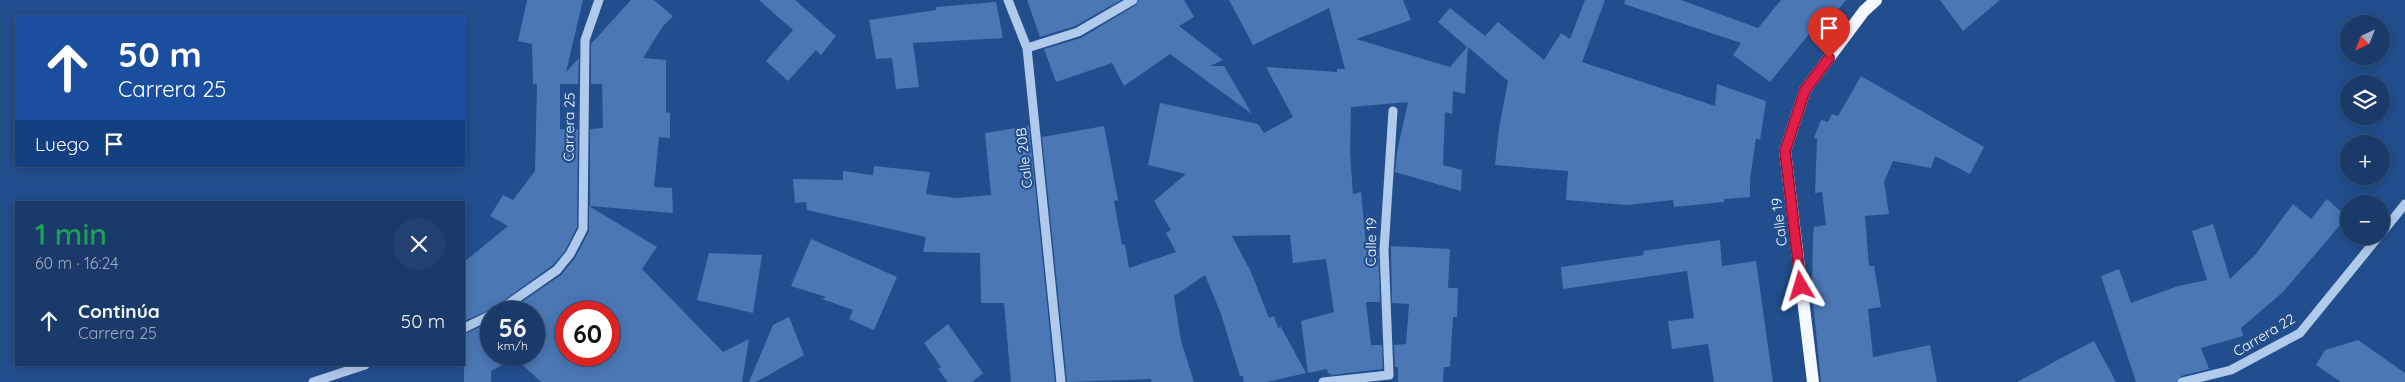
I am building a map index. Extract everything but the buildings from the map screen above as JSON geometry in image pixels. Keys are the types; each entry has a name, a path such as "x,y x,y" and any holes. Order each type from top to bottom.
{"main road":[{"name":"Calle 19","path":"1813,382 1785,151 1805,90 1864,11 1876,0"}],"street":[{"name":"Carrera 25","path":"513,301 557,270 570,254 583,229 585,40 599,0"},
{"name":"Calle 20B","path":"1008,0 1027,48 1061,382"},
{"path":"1027,48 1078,32 1133,0"},
{"name":"Calle 19","path":"1323,382 1389,375 1384,250 1392,111"},
{"name":"Carrera 22","path":"2390,223 2405,204"},
{"name":"Carrera 22","path":"2182,382 2231,370 2300,332 2372,245"},
{"path":"465,328 480,320"},
{"path":"312,382 362,366"}],"route":[{"path":"1801,286 1785,151 1805,90 1829,58"}]}
